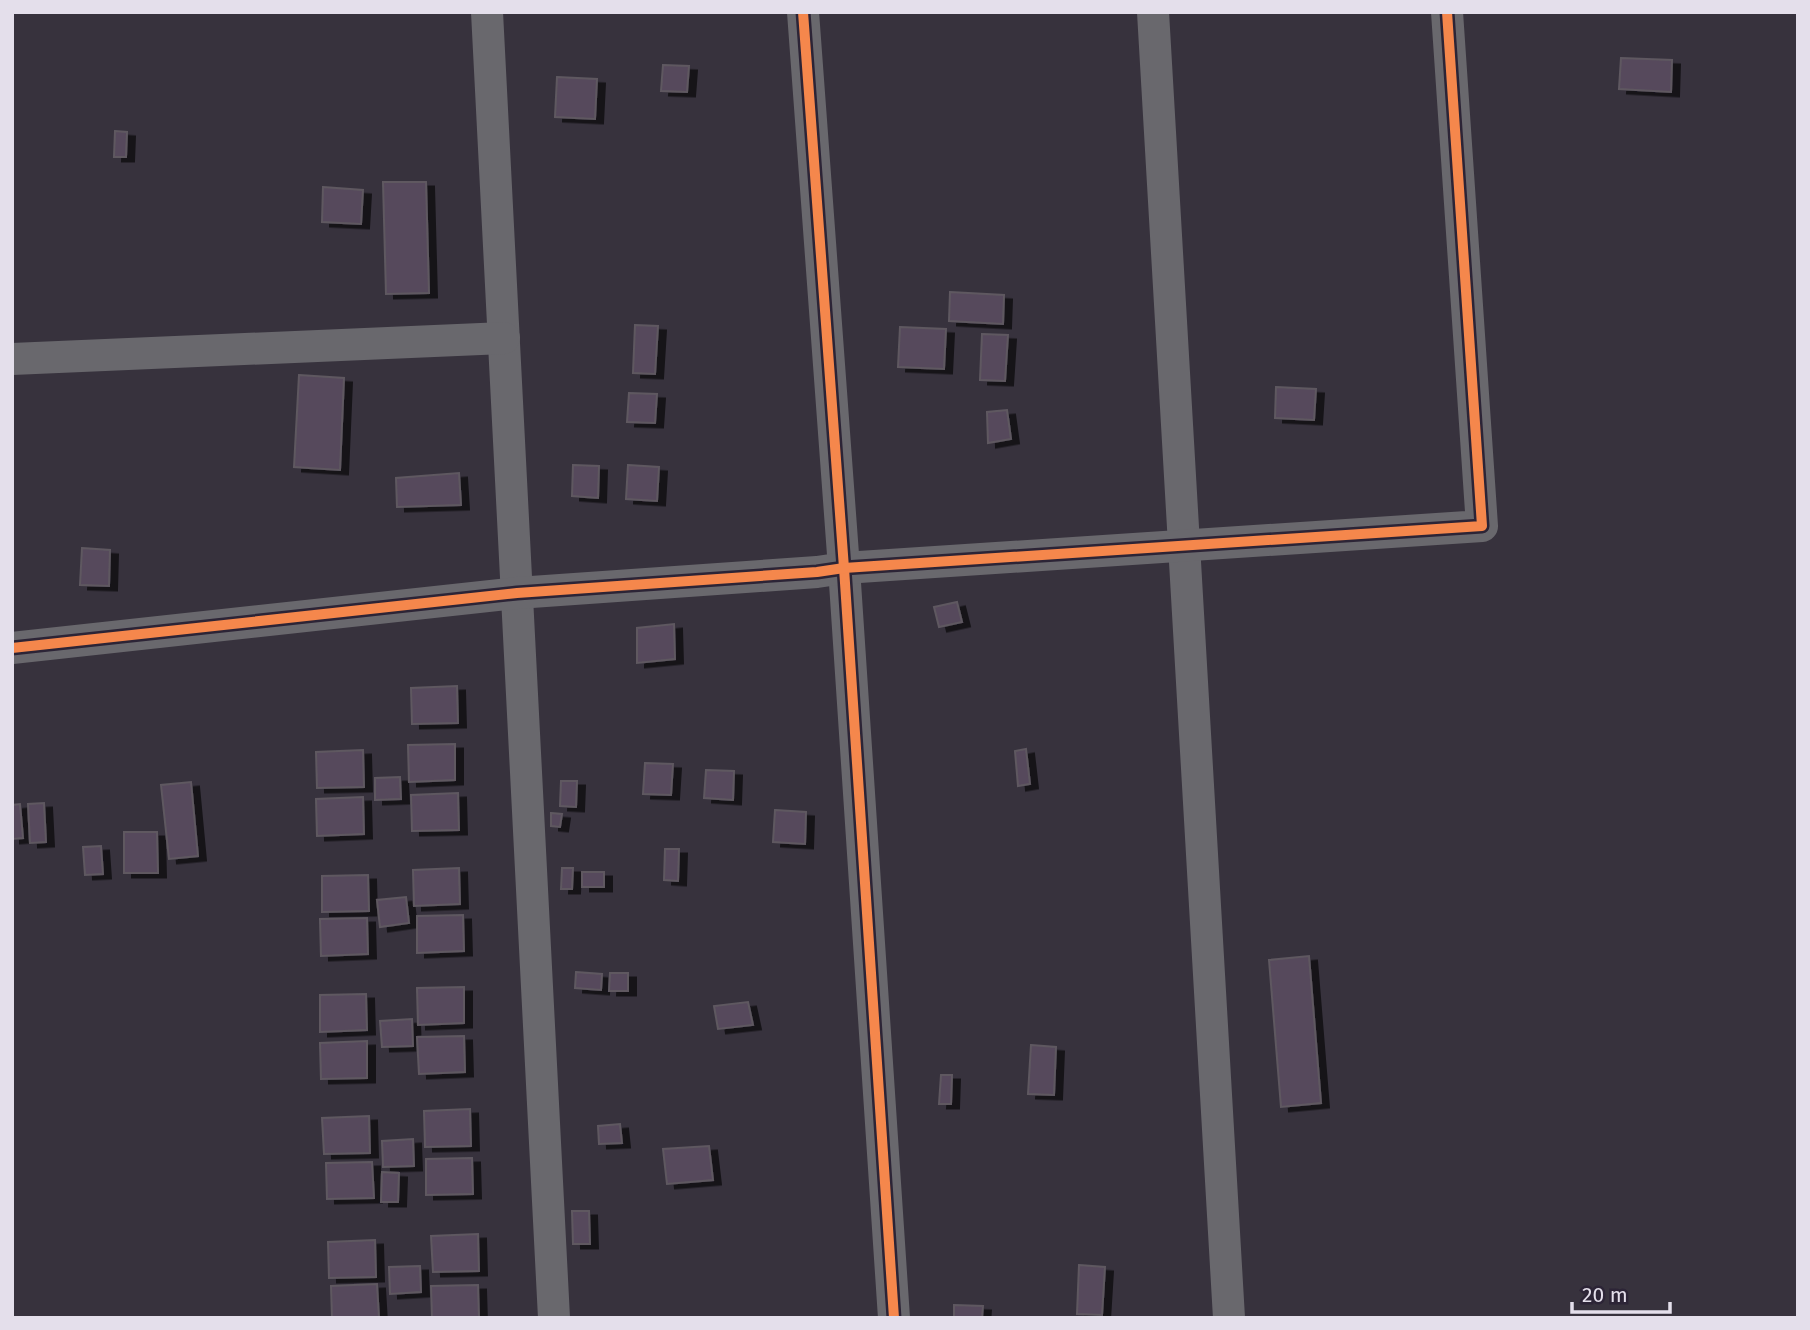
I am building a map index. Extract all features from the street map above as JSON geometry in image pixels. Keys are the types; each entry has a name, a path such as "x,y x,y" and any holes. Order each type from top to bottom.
{"street":[{"path":"487,12 554,1318"},
{"path":"803,12 844,568 894,1318"},
{"path":"1153,12 1229,1318"},
{"path":"12,648 517,593 844,568 1482,526 1447,12"},
{"path":"12,359 503,338"}],"building":[{"path":"1621,58 1672,60 1671,92 1619,89"},
{"path":"663,65 689,66 687,92 661,91"},
{"path":"557,77 597,79 595,119 555,117"},
{"path":"115,131 127,132 126,157 114,157"},
{"path":"383,182 426,182 429,293 386,294"},
{"path":"323,187 363,190 361,224 322,222"},
{"path":"950,292 1004,295 1003,324 949,321"},
{"path":"635,325 658,326 655,374 633,373"},
{"path":"900,327 946,329 944,369 898,367"},
{"path":"982,334 1008,335 1005,381 980,380"},
{"path":"299,375 344,378 340,470 294,467"},
{"path":"1276,387 1316,389 1314,420 1275,418"},
{"path":"629,393 657,394 655,423 627,422"},
{"path":"1007,410 1011,439 988,443 987,412"},
{"path":"573,465 599,466 598,498 572,496"},
{"path":"628,465 659,467 657,501 626,499"},
{"path":"459,473 461,505 397,507 396,478"},
{"path":"82,548 110,550 109,586 80,585"},
{"path":"957,602 962,622 939,627 934,607"},
{"path":"674,624 675,659 637,663 637,628"},
{"path":"457,686 458,723 412,724 411,688"},
{"path":"455,744 455,780 409,782 408,745"},
{"path":"1026,749 1030,784 1018,786 1015,751"},
{"path":"363,750 364,787 317,788 316,752"},
{"path":"645,763 673,764 671,795 643,794"},
{"path":"706,770 734,771 733,800 704,798"},
{"path":"400,777 401,799 375,800 375,778"},
{"path":"561,781 577,781 576,807 560,806"},
{"path":"191,782 198,856 169,859 161,785"},
{"path":"458,793 459,830 412,831 411,795"},
{"path":"363,797 364,834 317,836 316,799"},
{"path":"44,803 46,842 30,843 28,804"},
{"path":"20,804 23,838 12,839 12,805"},
{"path":"775,810 806,812 805,844 773,842"},
{"path":"551,813 562,814 560,827 551,826"},
{"path":"124,832 157,832 158,873 124,873"},
{"path":"101,846 103,874 85,875 83,847"},
{"path":"665,849 679,849 678,881 664,880"},
{"path":"459,868 460,904 414,906 413,870"},
{"path":"562,868 573,868 572,889 561,889"},
{"path":"582,872 604,872 604,887 582,887"},
{"path":"368,875 369,911 322,912 322,876"},
{"path":"406,897 409,923 380,927 377,900"},
{"path":"463,915 464,951 417,953 417,916"},
{"path":"367,918 368,954 321,956 320,919"},
{"path":"1309,956 1321,1103 1281,1107 1269,960"},
{"path":"576,972 602,974 601,990 575,988"},
{"path":"610,973 628,973 628,991 609,991"},
{"path":"464,987 464,1023 418,1025 417,988"},
{"path":"366,994 367,1030 320,1032 320,995"},
{"path":"748,1002 753,1025 718,1029 714,1006"},
{"path":"412,1019 413,1046 382,1047 380,1021"},
{"path":"464,1036 465,1072 419,1074 417,1037"},
{"path":"367,1041 367,1078 321,1079 320,1043"},
{"path":"1031,1045 1056,1047 1054,1095 1028,1094"},
{"path":"941,1075 952,1075 951,1104 939,1104"},
{"path":"470,1109 471,1146 425,1147 424,1111"},
{"path":"369,1116 370,1153 324,1154 322,1118"},
{"path":"620,1124 622,1143 599,1144 598,1126"},
{"path":"413,1139 414,1166 383,1167 382,1141"},
{"path":"709,1146 713,1180 667,1184 663,1149"},
{"path":"472,1158 473,1194 426,1195 426,1159"},
{"path":"372,1162 374,1198 327,1199 326,1163"},
{"path":"382,1172 399,1173 398,1202 381,1202"},
{"path":"572,1211 589,1211 590,1244 573,1244"},
{"path":"478,1234 479,1271 433,1272 431,1236"},
{"path":"375,1240 376,1277 329,1278 328,1242"},
{"path":"1079,1265 1105,1267 1102,1315 1077,1314"},
{"path":"420,1266 421,1292 390,1294 389,1267"},
{"path":"377,1284 379,1318 332,1318 331,1286"},
{"path":"478,1285 479,1318 432,1318 431,1286"},
{"path":"954,1305 983,1306 982,1318 954,1318"}],"cycle path":[{"path":"803,12 844,568 894,1318"},
{"path":"12,648 517,593 844,568 1482,526 1447,12"}]}
